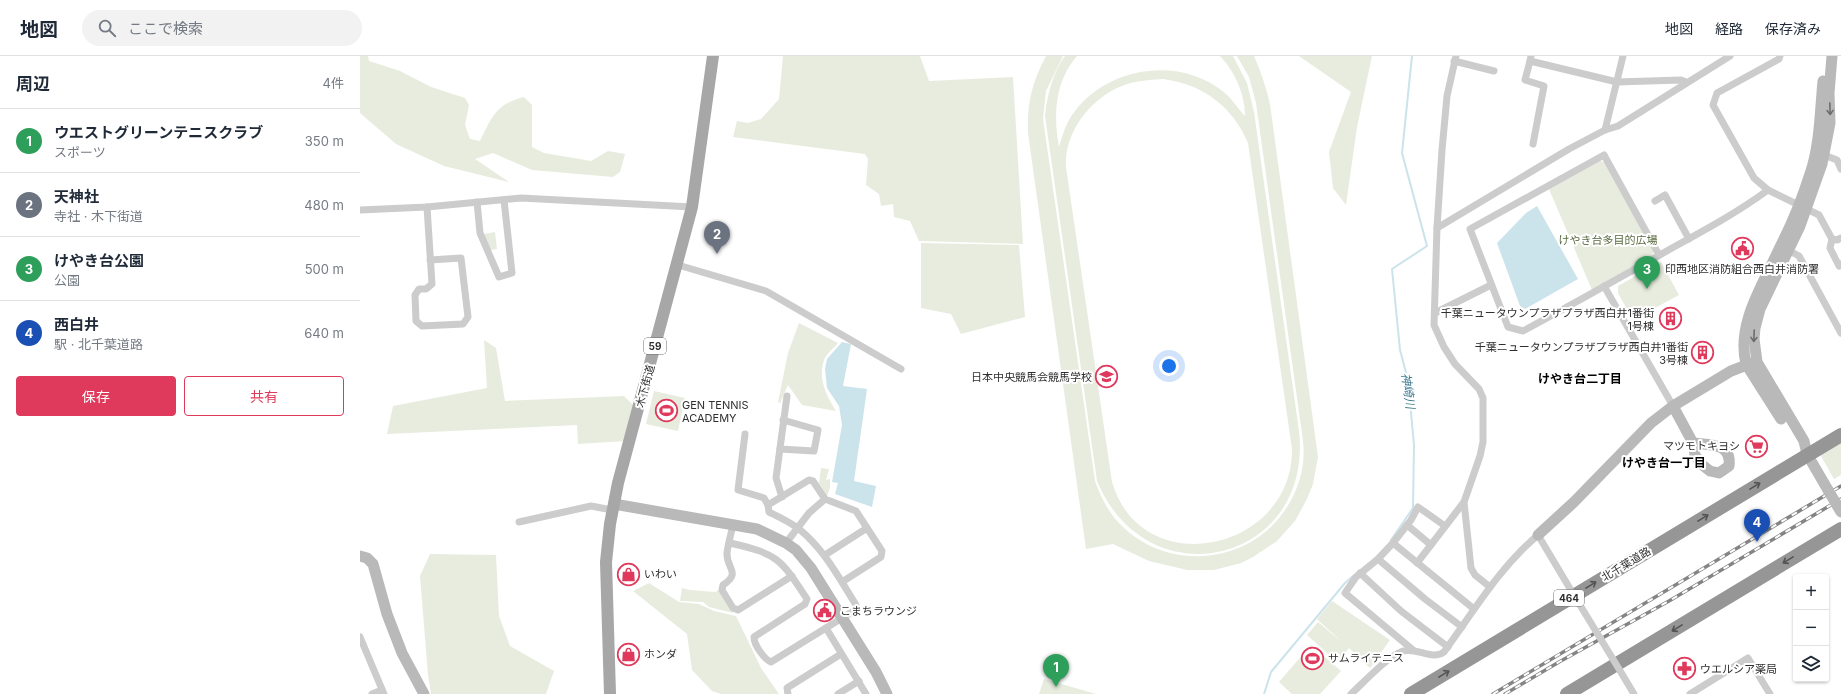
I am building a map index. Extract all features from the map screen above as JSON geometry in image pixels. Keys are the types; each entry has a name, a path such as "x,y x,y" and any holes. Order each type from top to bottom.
{"highway":[{"name":"北千葉道路","path":"1411,694 1809,457 1841,435"},
{"path":"1567,694 1841,529"}],"main road":[{"name":"木下街道","path":"610,694 606,562 607,543 613,507 678,265 692,207 713,56"}],"street":[{"path":"1605,130 1624,56"},
{"path":"1437,228 1507,187 1542,164 1605,130 1618,126 1686,82 1730,56"},
{"path":"1780,56 1779,59 1717,93 1713,104 1754,178 1768,190 1819,215 1832,239 1830,248 1839,266 1841,264"},
{"path":"1751,363 1757,316 1788,250 1816,156 1826,56"},
{"path":"1832,56 1829,93 1830,123 1824,155 1802,206 1793,220 1749,314 1744,341 1751,363 1797,445 1809,457 1841,512"},
{"path":"1417,562 1464,502 1480,456 1483,442 1483,398 1479,389 1455,364 1444,347 1434,325 1437,228 1447,96 1455,58 1494,71"},
{"path":"1533,144 1544,86 1525,80 1530,58 1617,82 1681,80 1686,82"},
{"path":"1659,256 1604,155 1470,229 1508,327 1523,331 1659,256 1689,239 1746,206 1768,190"},
{"path":"1824,155 1837,160 1841,169"},
{"path":"1655,201 1665,195 1689,239"},
{"path":"360,210 427,207 521,198 692,207"},
{"path":"477,202 480,233 499,277 512,273 504,200"},
{"path":"427,207 430,260 432,284 426,289 419,289 414,295 416,321 422,326 463,324 468,317 461,258 430,260"},
{"path":"1832,239 1837,240 1841,238"},
{"path":"1788,250 1799,256 1841,333"},
{"path":"678,265 766,291 901,369"},
{"path":"1435,313 1491,286"},
{"path":"1604,286 1693,443"},
{"path":"1351,694 1395,654 1405,650 1413,650 1435,656 1440,655 1448,647 1490,587 1519,551 1538,536 1580,496 1646,427 1673,406 1731,371 1751,363"},
{"path":"782,497 776,478 787,396"},
{"path":"780,449 814,451 818,430 783,420"},
{"path":"730,543 760,550 774,557 792,576 807,599 806,604 754,637 754,641 767,660 771,662 854,610 856,605 842,582 825,555 812,541 798,528 769,512 768,505 764,498 738,490 745,434"},
{"path":"768,505 809,480 813,481 825,499 856,510 882,551 881,557 842,582"},
{"path":"786,543 809,513 825,499"},
{"path":"1464,502 1471,568 1475,575 1490,587"},
{"path":"519,522 591,506 613,507 757,529 786,543 796,550 811,568 876,672 887,694"},
{"path":"1413,650 1345,593 1356,577 1378,559 1393,543 1407,525 1418,506 1445,526"},
{"path":"733,525 727,554 733,575 732,579 723,585 722,590 733,608 738,610 792,576"},
{"path":"1407,525 1431,545"},
{"path":"825,555 867,528"},
{"path":"1538,536 1634,694"},
{"path":"1393,543 1474,609"},
{"path":"360,556 368,558 373,564 387,614 402,653 424,694"},
{"path":"1378,559 1425,599 1462,627"},
{"path":"1360,573 1401,611 1448,647"},
{"path":"826,628 866,694"},
{"path":"360,637 383,692 372,694"},
{"path":"788,694 787,688 842,654"},
{"path":"1690,694 1748,658 1770,694"},
{"path":"838,694 859,681"}],"green space":[{"path":"360,56 368,56 369,61 400,71 431,87 465,98 469,105 465,125 470,139 480,141 492,118 501,108 507,103 524,97 532,105 532,147 544,153 591,161 608,151 625,154 620,172 613,177 532,170 493,153 475,159 509,182 444,166 396,144 360,113"},
{"path":"783,56 920,56 929,81 1013,77 1023,244 919,241 910,221 894,217 893,204 881,206 879,194 866,185 868,159 865,154 733,137 737,121 748,123 761,119 779,99"},
{"path":"1046,56 1063,56 1046,91 1043,119 1095,481 1106,506 1123,527 1142,541 1163,551 1185,556 1208,556 1230,551 1251,542 1270,528 1290,502 1298,486 1302,468 1304,450 1303,441 1256,103 1249,77 1237,56 1254,56 1259,68 1270,104 1318,457 1313,484 1295,521 1277,541 1241,563 1214,570 1187,570 1149,561 1113,544 1086,549 1028,133 1028,112 1031,93 1037,75"},
{"path":"1065,56 1077,56 1064,76 1060,87 1056,111 1059,147 1067,124 1075,111 1090,96 1107,84 1126,76 1146,71 1167,71 1188,74 1207,81 1225,93 1245,116 1245,108 1241,92 1235,76 1220,56 1233,56 1247,83 1254,112 1299,431 1297,476 1281,511 1255,537 1223,551 1187,553 1152,543 1121,519 1097,481 1045,116 1051,84","holes":["1163,79 1191,86 1215,99 1234,119 1242,130 1248,143 1292,449 1286,484 1269,512 1243,531 1214,542 1182,543 1153,534 1128,514 1112,482 1066,167 1066,155 1069,143 1080,120 1088,110 1106,94 1117,88 1145,80"]},
{"path":"1299,56 1372,56 1357,127 1346,205 1333,188 1329,152 1351,92"},
{"name":"けやき台多目的広場","path":"1600,161 1605,162 1654,251 1652,256 1592,290 1549,189"},
{"path":"495,232 497,249 490,250 484,234"},
{"path":"921,243 1019,245 1025,317 961,334 951,314 921,308"},
{"path":"1661,262 1679,295 1633,320 1618,293 1618,286"},
{"path":"799,323 838,343 828,353 822,367 824,387 836,411 802,405 788,385 780,403 778,402 788,353"},
{"path":"484,340 496,348 505,401 624,396 635,407 626,441 578,444 577,425 387,434 393,406 487,388"},
{"name":"GEN TENNIS ACADEMY","path":"654,391 685,398 678,431 646,424"},
{"path":"1841,442 1841,475 1834,479 1821,456 1822,453"},
{"path":"821,468 829,469 826,480 830,479 830,488 827,496 819,483"},
{"path":"430,554 496,555 499,616 510,646 554,671 546,694 431,694 428,675 420,576"},
{"path":"649,583 679,602 699,604 714,611 736,616 761,668 779,694 721,694 712,691 692,670 687,634 633,591"},
{"path":"682,588 715,592 719,590 733,613 709,607 703,602 680,601"},
{"path":"1332,601 1390,640 1370,668 1349,648 1337,662 1307,635 1318,622 1344,644 1317,619"},
{"name":"サムライテニス","path":"1311,645 1341,671 1320,694 1292,694 1279,682"},
{"path":"1044,679 1096,694 1039,694"}],"water":[{"path":"1537,206 1578,279 1525,309 1520,306 1497,243 1526,213"},
{"path":"842,342 851,344 843,386 867,389 854,481 876,486 872,507 835,494 838,483 832,482 842,425 839,406 827,388 825,369 827,359"}],"waterway":[{"name":"神崎川","path":"1391,540 1413,508 1414,445 1408,380 1400,350 1392,269 1427,246 1402,153 1412,56"},
{"name":"神崎川","path":"1264,694 1271,672 1345,583 1353,576"}],"railway":[{"path":"1493,694 1841,486"},
{"path":"1505,694 1669,601 1841,499"}],"place":[{"name":"印西地区消防組合西白井消防署","path":"1742,249"},
{"name":"天神社","path":"717,254"},
{"name":"けやき台公園","path":"1647,289"},
{"name":"千葉ニュータウンプラザプラザ西白井1番街 1号棟","path":"1670,319"},
{"name":"千葉ニュータウンプラザプラザ西白井1番街 3号棟","path":"1703,353"},
{"name":"日本中央競馬会競馬学校","path":"1107,377"},
{"name":"GEN TENNIS ACADEMY","path":"666,411"},
{"name":"マツモトキヨシ","path":"1756,446"},
{"name":"西白井","path":"1757,542"},
{"name":"いわい","path":"628,574"},
{"name":"こまちラウンジ","path":"825,611"},
{"name":"ホンダ","path":"628,654"},
{"name":"サムライテニス","path":"1313,658"},
{"name":"ウエルシア薬局","path":"1685,669"},
{"name":"ウエストグリーンテニスクラブ","path":"1056,687"}],"district":[{"name":"けやき台二丁目","path":"1580,379"},
{"name":"けやき台一丁目","path":"1664,463"}]}
